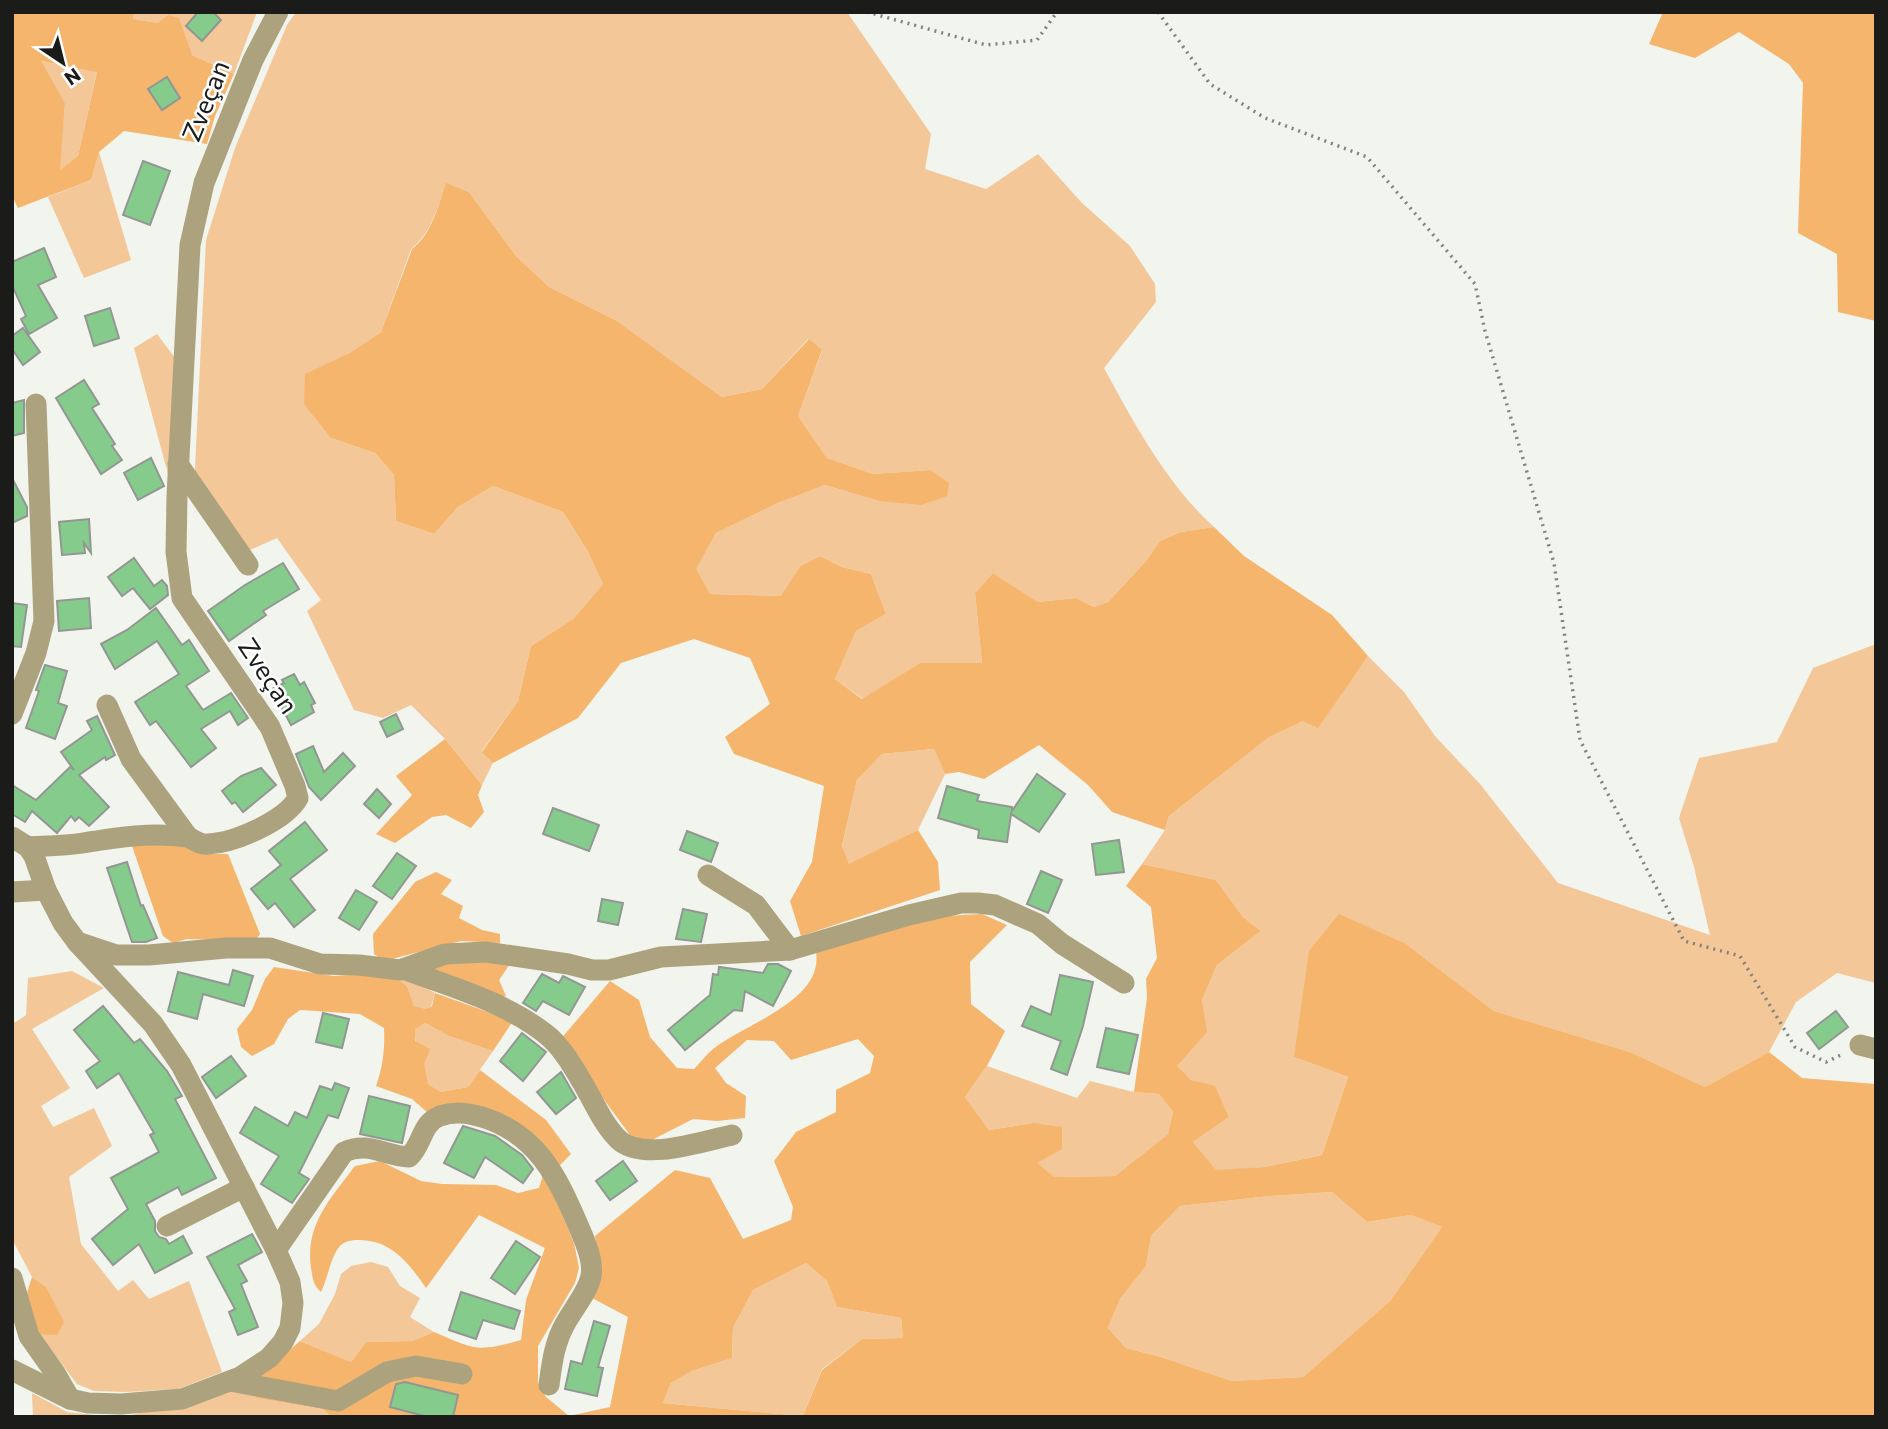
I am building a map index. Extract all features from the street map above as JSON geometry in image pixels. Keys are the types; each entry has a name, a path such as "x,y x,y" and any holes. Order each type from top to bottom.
{"street":[{"name":"Zveçan","path":"20,842 81,843 120,836 166,834 188,836 207,845 255,830 286,813 298,798 270,727 182,598 176,552 190,245 204,183 253,60 278,12"},
{"path":"12,714 36,653 44,621 36,404"},
{"path":"178,464 247,565"},
{"path":"107,705 131,759 188,836"},
{"path":"12,1370 70,1399 88,1404 182,1399 230,1381 269,1358 283,1342 290,1328 293,1303 290,1282 276,1250 181,1065 153,1024 77,942 63,923 46,890 34,856 20,842"},
{"path":"708,875 755,905 790,950"},
{"path":"12,892 46,890"},
{"path":"403,968 446,954 486,952 592,970 608,970 661,957 790,950 909,915 961,903 978,903 995,905 1038,924 1062,944 1124,983"},
{"path":"77,942 116,955 270,948 320,964 403,968 480,997 529,1022 550,1037 575,1071 611,1131 620,1141 632,1148 673,1148 732,1135"},
{"path":"276,1250 344,1152 357,1146 394,1156 409,1157 426,1125 443,1115 463,1112 503,1124 538,1151 560,1183 586,1245 591,1275 553,1352 549,1385"},
{"path":"167,1226 244,1187"},
{"path":"12,1278 29,1336 70,1399"},
{"path":"230,1381 338,1401 387,1372 416,1366 462,1374"}],"path":[{"path":"867,12 986,45 1037,40 1057,12"},
{"path":"1158,12 1210,85 1265,118 1367,157 1475,284 1485,331 1554,563 1580,740 1684,941 1740,956 1795,1047 1826,1062 1868,1047"}],"shaded area":[{"path":"12,12 133,12 133,19 158,23 168,15 179,18 192,55 234,74 215,116 207,144 124,131 99,152 91,180 18,208 12,196","holes":["41,61 97,72 78,156 60,170 65,103"]},
{"path":"133,12 257,12 234,74 192,55 158,23 132,19"},
{"path":"296,12 847,12 931,134 925,169 986,189 1038,154 1081,202 1130,246 1155,284 1156,302 1104,368 1166,472 1214,527 1181,532 1160,541 1146,561 1108,602 1094,607 1076,598 1038,602 993,573 975,593 982,663 920,663 863,699 835,679 856,631 886,614 871,574 842,567 820,556 800,566 782,596 710,594 695,570 716,533 778,503 825,485 879,501 930,470 873,474 827,458 798,416 822,351 808,339 762,389 722,397 617,321 549,287 516,256 469,192 446,184 429,228 411,249 381,332 348,354 331,438 375,453 394,475 396,521 434,534 458,507 493,486 563,512 587,550 603,584 573,619 531,646 518,701 482,751 493,763 482,785 445,739 411,705 383,718 354,710 307,611 321,600 277,538 243,553 194,489 206,240 235,148 287,25"},
{"path":"1663,12 1876,12 1876,321 1838,312 1837,254 1798,233 1803,83 1789,64 1739,32 1695,58 1649,44"},
{"path":"40,61 97,71 78,156 59,171 65,103"},
{"path":"99,152 131,260 84,278 48,197 91,180"},
{"path":"446,183 469,192 516,256 549,287 617,321 722,397 762,389 809,339 822,350 798,416 827,458 873,474 930,470 949,483 947,496 921,505 879,501 825,485 778,503 716,533 696,569 710,594 781,596 800,566 820,556 842,567 871,574 886,614 856,631 835,679 862,699 920,663 982,663 975,593 993,573 1038,602 1076,598 1094,607 1108,602 1146,561 1160,541 1181,532 1214,527 1244,556 1332,615 1368,656 1318,728 1303,721 1268,738 1169,816 1165,830 1112,812 1088,785 1039,745 984,779 959,772 945,774 934,749 882,754 857,780 842,846 849,864 918,830 938,862 940,890 801,936 790,901 812,862 824,786 734,754 725,737 770,704 750,658 694,639 621,663 578,718 493,763 482,752 518,701 531,646 573,619 603,584 587,550 563,512 493,486 458,507 434,534 396,521 394,475 375,453 331,438 304,404 305,374 348,354 381,332 412,249 425,236"},
{"path":"157,334 175,358 171,485 134,348"},
{"path":"1876,644 1876,983 1837,973 1796,1002 1769,1052 1705,1087 1630,1052 1494,1011 1406,944 1294,1057 1348,1077 1322,1155 1265,1167 1216,1171 1193,1142 1229,1117 1215,1087 1191,1080 1176,1066 1206,1032 1202,1000 1217,965 1261,931 1243,917 1216,880 1142,864 1165,830 1169,816 1268,738 1303,721 1350,681 1368,656 1404,692 1435,736 1480,784 1558,883 1710,935 1679,818 1699,758 1777,742 1813,668"},
{"path":"445,739 482,785 478,795 484,812 471,828 446,815 432,817 395,843 376,834 412,795 396,776"},
{"path":"934,749 945,774 918,830 849,865 842,847 857,780 882,754"},
{"path":"174,844 207,854 228,854 260,934 255,941 187,939 173,943 163,936 132,846"},
{"path":"1142,864 1216,880 1243,917 1261,931 1217,965 1202,1000 1207,1032 1177,1066 1191,1080 1215,1086 1229,1117 1193,1142 1216,1170 1265,1167 1322,1155 1348,1077 1294,1057 1309,951 1339,914 1406,944 1494,1011 1630,1052 1705,1087 1769,1052 1802,1078 1876,1084 1876,1417 331,1417 323,1409 256,1398 246,1388 300,1341 351,1362 366,1342 412,1341 434,1332 458,1342 485,1348 521,1340 526,1300 545,1248 479,1215 426,1288 406,1262 390,1249 381,1244 359,1240 348,1241 339,1247 321,1292 318,1289 311,1268 312,1239 321,1213 355,1166 380,1161 421,1181 496,1185 518,1193 539,1188 544,1172 574,1243 579,1268 575,1283 538,1346 538,1383 546,1397 569,1416 610,1407 628,1317 592,1298 601,1269 595,1236 675,1170 710,1178 743,1239 791,1220 793,1207 774,1161 796,1132 836,1112 836,1090 870,1073 874,1056 858,1039 791,1060 774,1041 747,1040 715,1068 726,1083 746,1096 745,1118 717,1121 693,1119 650,1141 633,1139 560,1040 610,981 639,1000 650,1037 677,1068 694,1069 713,1049 795,998 808,984 815,969 816,952 942,916 982,914 1007,925 970,962 971,1004 1005,1031 987,1066 965,1097 989,1130 1033,1123 1062,1127 1062,1149 1037,1163 1054,1177 1115,1176 1168,1134 1173,1112 1159,1094 1134,1092 1147,998 1146,979 1157,958 1151,907 1126,886","holes":["1332,1192 1367,1222 1411,1215 1442,1227 1390,1301 1303,1377 1232,1381 1126,1348 1108,1328 1120,1299 1146,1266 1151,1236 1180,1206","806,1263 827,1281 837,1307 901,1318 903,1338 862,1339 822,1370 803,1416 663,1403 671,1383 692,1371 732,1358 733,1328 753,1290"]},
{"path":"436,872 452,880 441,894 463,906 459,918 482,930 500,934 500,943 461,941 384,961 374,954 373,934 415,882"},
{"path":"454,960 512,961 499,980 506,996 495,998 433,969"},
{"path":"274,967 334,976 360,974 396,978 407,986 414,1006 426,1009 432,1006 435,993 513,1021 493,1051 449,1036 425,1023 415,1029 415,1041 430,1049 424,1064 428,1084 441,1092 468,1087 480,1070 546,1120 571,1154 559,1166 537,1141 427,1112 412,1099 376,1086 383,1057 384,1028 360,1014 300,1010 288,1019 274,1044 252,1056 241,1047 237,1029 252,1010 265,979"},
{"path":"72,971 104,988 32,1029 70,1088 41,1106 53,1127 94,1108 112,1146 69,1177 81,1244 118,1291 133,1280 149,1299 189,1281 222,1372 178,1389 94,1391 77,1384 39,1334 46,1287 32,1277 12,1239 12,1021 16,1022 26,1015 28,978"},
{"path":"396,978 412,980 435,993 431,1006 427,1009 414,1007 407,986"},
{"path":"425,1023 449,1036 493,1051 468,1087 441,1092 428,1084 414,1029"},
{"path":"987,1066 1077,1098 1090,1081 1134,1092 1159,1094 1173,1112 1168,1134 1115,1176 1054,1177 1036,1163 1033,1123 989,1130 965,1097"},
{"path":"1332,1192 1367,1222 1411,1215 1442,1227 1390,1301 1303,1377 1232,1381 1126,1348 1108,1328 1120,1299 1146,1266 1151,1236 1180,1206"},
{"path":"371,1262 388,1267 400,1286 420,1298 410,1317 434,1332 412,1341 366,1342 351,1362 300,1341 319,1324 335,1294 341,1274 351,1266"},
{"path":"806,1263 827,1281 837,1307 901,1318 903,1338 862,1339 822,1369 803,1416 663,1403 671,1383 692,1371 732,1358 733,1328 753,1290"},
{"path":"32,1277 46,1287 64,1322 57,1335 39,1334 27,1293"},
{"path":"246,1388 256,1398 323,1409 331,1417 123,1417"},
{"path":"32,1393 67,1412 113,1417 33,1417"}],"building":[{"path":"198,12 213,12 221,20 202,41 186,26"},
{"path":"167,77 180,98 162,110 148,89"},
{"path":"143,161 170,171 150,225 123,215"},
{"path":"44,248 56,277 38,285 57,318 29,334 21,319 26,316 12,285 12,262"},
{"path":"110,308 119,338 94,346 85,316"},
{"path":"23,328 40,352 23,365 12,349 12,336"},
{"path":"84,380 99,404 92,408 122,460 101,474 56,398"},
{"path":"24,400 24,433 12,436 12,403"},
{"path":"151,458 164,486 138,500 124,473"},
{"path":"12,478 27,507 27,516 12,523"},
{"path":"89,519 91,553 84,543 85,553 62,555 59,522"},
{"path":"134,558 154,586 162,580 167,586 168,595 150,609 133,588 122,596 108,577"},
{"path":"283,563 299,589 263,611 266,615 229,641 208,611"},
{"path":"89,598 91,628 59,631 57,601"},
{"path":"12,603 27,605 21,647 12,646"},
{"path":"156,608 182,645 189,640 209,671 186,686 203,710 231,693 248,718 238,725 230,711 201,729 216,748 191,767 156,721 150,725 135,702 179,674 157,641 115,669 101,644 127,630"},
{"path":"45,665 67,671 58,703 67,706 55,739 26,728"},
{"path":"294,674 300,685 304,682 315,703 311,705 314,712 291,725 272,689"},
{"path":"396,714 403,729 387,737 380,722"},
{"path":"97,716 115,755 106,760 105,757 79,775 109,807 89,826 79,817 75,821 71,816 57,833 32,811 25,822 12,814 12,785 36,800 70,767 74,770 61,752 92,730 87,721"},
{"path":"313,746 324,772 343,753 355,766 321,800 309,787 296,754"},
{"path":"261,768 276,785 243,812 235,802 232,804 222,791 241,776"},
{"path":"1037,774 1065,794 1039,832 1011,814 1007,842 978,838 979,830 938,818 947,786 979,795 977,801 1012,807 1012,811"},
{"path":"377,789 391,804 379,818 364,804"},
{"path":"553,808 599,825 589,851 543,834"},
{"path":"305,822 327,850 290,879 315,910 294,927 275,903 268,909 251,889 281,865 269,851"},
{"path":"687,831 718,843 711,862 680,850"},
{"path":"1119,840 1124,872 1096,875 1092,844"},
{"path":"397,853 416,866 392,899 373,886"},
{"path":"127,862 141,906 143,905 157,938 146,942 132,942 107,868"},
{"path":"1041,871 1062,880 1048,913 1027,904"},
{"path":"356,890 377,902 359,930 339,918"},
{"path":"602,899 623,903 618,925 598,921"},
{"path":"683,909 707,914 701,942 676,939"},
{"path":"768,964 778,964 791,971 773,1006 745,991 742,1011 734,1010 685,1050 668,1030 710,995 713,974 718,975 719,967 763,973"},
{"path":"233,970 253,976 244,1006 203,994 197,1019 168,1011 178,972 229,985"},
{"path":"542,974 559,983 563,976 585,987 569,1015 543,1001 536,1011 523,1003"},
{"path":"1060,975 1093,982 1083,1026 1067,1075 1051,1069 1061,1041 1022,1026 1031,1006 1051,1015"},
{"path":"103,1006 134,1043 140,1039 167,1071 182,1096 175,1099 216,1178 182,1195 178,1187 146,1204 155,1221 155,1231 159,1237 166,1239 169,1244 183,1236 192,1253 155,1273 139,1244 113,1265 92,1239 128,1209 111,1178 159,1152 150,1135 154,1133 119,1073 97,1088 86,1071 100,1061 74,1030"},
{"path":"1836,1011 1848,1027 1819,1049 1807,1033"},
{"path":"323,1013 349,1019 342,1048 316,1042"},
{"path":"1106,1028 1138,1035 1129,1074 1097,1067"},
{"path":"522,1033 546,1052 523,1081 500,1061"},
{"path":"231,1056 246,1076 216,1098 202,1077"},
{"path":"561,1072 576,1098 556,1114 537,1092"},
{"path":"335,1083 349,1088 338,1118 328,1115 299,1173 309,1179 292,1203 261,1184 279,1156 240,1133 255,1107 288,1126 295,1112 307,1118 320,1086 332,1090"},
{"path":"369,1096 410,1106 402,1143 360,1134"},
{"path":"463,1126 495,1136 522,1155 533,1169 523,1183 485,1157 474,1178 444,1163"},
{"path":"623,1161 637,1181 610,1200 596,1181"},
{"path":"252,1234 262,1252 238,1265 247,1281 241,1284 258,1327 238,1335 229,1312 235,1309 207,1257"},
{"path":"516,1241 540,1257 515,1294 491,1278"},
{"path":"461,1292 520,1311 514,1329 483,1320 476,1339 449,1330"},
{"path":"594,1321 610,1326 598,1367 603,1368 597,1396 565,1389 571,1361 582,1364"},
{"path":"405,1382 458,1395 453,1417 428,1417 390,1407 396,1384"}]}
